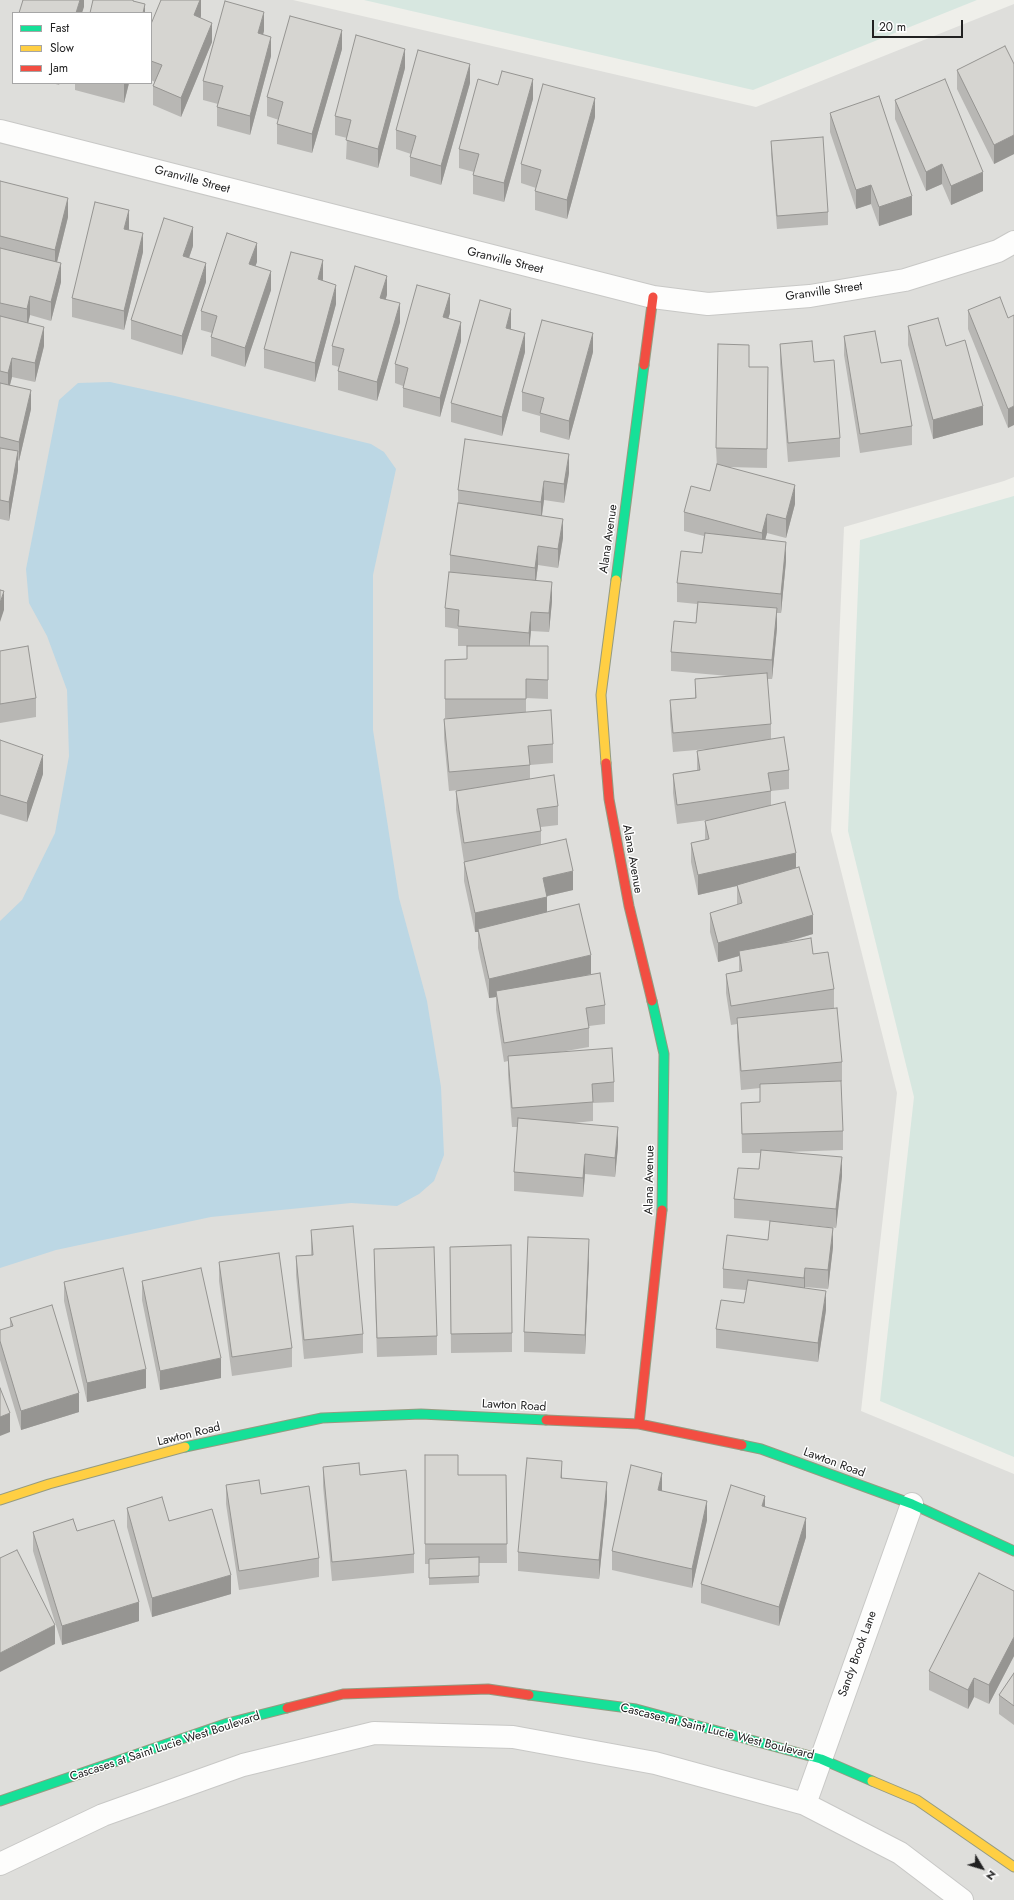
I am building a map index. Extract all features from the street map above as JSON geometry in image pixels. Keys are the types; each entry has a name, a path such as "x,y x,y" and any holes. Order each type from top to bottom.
{"street":[{"name":"Granville Street","path":"0,131 653,298 708,304 810,296 905,280 998,251 1014,242"},
{"name":"Alana Avenue","path":"639,1424 662,1209 664,1054 629,906 609,799 600,695 653,298"},
{"name":"Lawton Road","path":"0,1500 49,1484 205,1442 322,1418 421,1414 639,1424 761,1449 912,1504 1014,1551"},
{"name":"Sandy Brook Lane","path":"805,1804 912,1504"},
{"name":"Cascases at Saint Lucie West Boulevard","path":"0,1801 77,1776 228,1723 343,1694 488,1689 636,1708 821,1759 917,1800 1014,1867"},
{"path":"0,1864 103,1815 243,1765 374,1733 513,1737 654,1763 805,1804 900,1853 962,1900"}],"shaded area":[{"path":"0,0 293,0 756,107 1014,4 1014,477 844,527 831,831 897,1093 861,1411 1014,1474 1014,1900 0,1900"},
{"path":"364,0 977,0 753,90"},
{"path":"1014,496 1014,1457 880,1401 914,1097 848,831 860,540"}],"water":[{"path":"110,382 175,396 371,444 384,452 396,469 373,575 373,730 399,898 427,1001 441,1087 444,1155 434,1181 419,1194 397,1206 351,1203 211,1217 56,1250 0,1268 0,921 22,900 55,833 69,756 67,690 47,636 29,603 26,569 59,400 78,383"}],"building":[{"path":"23,0 80,0 76,12 19,12"},
{"path":"93,0 133,0 145,4 143,12 90,12"},
{"path":"161,0 200,0 194,15 212,23 181,98 153,86 162,65 152,61 152,22"},
{"path":"225,1 264,12 258,33 271,37 250,116 217,107 223,86 203,81"},
{"path":"290,16 342,30 312,134 277,124 283,102 267,97"},
{"path":"356,35 405,49 378,149 346,140 351,120 335,116"},
{"path":"1005,46 1014,64 1014,135 994,145 957,70"},
{"path":"418,50 470,64 441,166 410,157 416,136 396,130"},
{"path":"502,71 533,79 504,183 473,175 479,154 459,149 478,79 498,85"},
{"path":"945,79 983,172 951,186 942,164 926,172 895,100"},
{"path":"543,84 595,98 567,200 535,191 541,170 521,164"},
{"path":"879,96 912,196 879,207 871,185 856,190 830,113"},
{"path":"823,137 828,212 777,216 771,141"},
{"path":"0,181 68,198 55,250 0,236"},
{"path":"95,202 129,210 124,229 143,233 124,311 72,298"},
{"path":"164,218 193,227 183,256 206,263 182,336 131,320"},
{"path":"227,233 257,243 249,264 271,271 245,348 211,337 217,316 201,311"},
{"path":"0,248 61,263 51,302 30,296 27,309 0,303"},
{"path":"291,252 323,260 318,279 336,285 315,363 264,349"},
{"path":"355,266 387,276 380,298 400,303 377,382 338,371 344,349 332,346"},
{"path":"417,285 450,294 443,317 461,322 440,398 403,388 408,368 395,364"},
{"path":"1000,297 1008,318 1014,315 1014,406 1008,409 968,310"},
{"path":"480,300 511,309 506,328 525,333 502,417 451,403"},
{"path":"0,316 44,327 35,363 12,358 8,373 0,371"},
{"path":"938,318 946,346 965,340 983,406 933,420 908,326"},
{"path":"542,320 593,333 569,421 540,413 544,398 522,392"},
{"path":"875,331 881,363 901,360 912,426 860,434 844,336"},
{"path":"812,341 814,362 834,360 840,438 788,443 780,344"},
{"path":"718,344 749,345 749,367 768,367 767,449 716,448"},
{"path":"0,383 31,390 19,442 0,437"},
{"path":"465,439 569,454 564,484 544,481 541,502 458,490"},
{"path":"0,448 18,451 9,502 0,500"},
{"path":"717,464 795,485 786,519 767,514 762,533 684,512 691,486 710,491"},
{"path":"458,503 563,519 558,549 538,546 535,568 450,555"},
{"path":"705,533 786,542 781,594 677,583 681,551 702,553"},
{"path":"449,572 552,582 549,613 531,612 529,633 458,626 459,610 445,608"},
{"path":"0,590 4,591 0,603"},
{"path":"698,602 777,608 772,660 671,652 674,621 696,623"},
{"path":"28,646 36,698 0,704 0,651"},
{"path":"467,646 548,646 548,680 526,679 526,699 445,699 445,660 467,659"},
{"path":"767,673 771,724 673,733 670,700 696,698 695,679"},
{"path":"551,710 553,744 528,746 530,765 449,772 444,719"},
{"path":"784,737 789,770 768,773 771,791 677,805 673,774 700,770 697,751"},
{"path":"0,740 43,755 27,803 0,795"},
{"path":"554,775 558,806 537,809 541,831 464,843 456,791"},
{"path":"785,802 796,853 698,875 691,843 709,839 705,821"},
{"path":"566,839 573,871 543,878 547,897 475,913 464,862"},
{"path":"799,867 813,915 718,943 710,913 742,903 737,885"},
{"path":"579,904 591,955 489,979 478,929"},
{"path":"811,938 813,954 828,952 834,989 731,1006 726,974 742,971 739,951"},
{"path":"600,973 605,1005 586,1008 589,1028 504,1043 496,991"},
{"path":"837,1008 842,1062 741,1071 737,1018"},
{"path":"612,1048 614,1082 592,1084 593,1102 512,1108 508,1056"},
{"path":"841,1081 843,1131 742,1134 741,1103 760,1102 760,1084"},
{"path":"518,1118 618,1127 615,1158 585,1154 583,1178 514,1172"},
{"path":"761,1150 842,1157 836,1209 734,1199 738,1168 759,1169"},
{"path":"770,1221 833,1228 828,1270 805,1268 804,1278 723,1269 727,1235 768,1240"},
{"path":"353,1226 363,1334 304,1340 296,1256 313,1255 311,1230"},
{"path":"528,1237 589,1239 585,1335 524,1332"},
{"path":"511,1245 512,1333 451,1334 450,1247"},
{"path":"434,1247 437,1336 377,1338 374,1249"},
{"path":"279,1253 292,1348 232,1357 219,1262"},
{"path":"123,1268 146,1369 87,1383 64,1282"},
{"path":"201,1268 221,1358 160,1371 142,1281"},
{"path":"748,1280 826,1291 818,1343 716,1329 721,1300 744,1303"},
{"path":"52,1305 79,1393 21,1411 0,1341 0,1330 13,1326 10,1318"},
{"path":"0,1388 10,1413 0,1417"},
{"path":"425,1455 458,1455 458,1475 506,1475 507,1544 425,1544"},
{"path":"527,1458 562,1461 561,1478 607,1482 599,1560 518,1552"},
{"path":"359,1463 360,1475 406,1470 414,1554 332,1562 323,1467"},
{"path":"631,1465 662,1473 658,1490 707,1501 692,1569 612,1551"},
{"path":"259,1480 261,1494 309,1486 319,1558 239,1571 226,1485"},
{"path":"731,1485 765,1496 762,1506 806,1518 779,1607 701,1584"},
{"path":"162,1497 169,1521 212,1509 231,1575 152,1598 127,1508"},
{"path":"73,1519 77,1531 114,1520 139,1602 62,1626 33,1532"},
{"path":"17,1550 55,1625 0,1653 0,1558"},
{"path":"479,1557 479,1576 429,1578 429,1559"},
{"path":"979,1573 1014,1591 1014,1637 989,1685 974,1678 968,1690 929,1671"},
{"path":"1014,1673 1014,1706 999,1695"}],"traffic: fast":[{"path":"616,580 644,365"},
{"path":"652,1001 664,1054 662,1210"},
{"path":"185,1447 322,1418 421,1414 546,1420"},
{"path":"742,1445 761,1449 912,1504 1014,1551"},
{"path":"529,1695 636,1709 821,1759 872,1781"},
{"path":"0,1801 228,1723 287,1708"}],"traffic: slow":[{"path":"606,763 601,695 616,580"},
{"path":"0,1500 49,1484 185,1447"},
{"path":"872,1781 917,1800 1014,1867"}],"traffic: jam":[{"path":"644,365 653,297"},
{"path":"606,763 609,799 629,906 652,1001"},
{"path":"639,1424 662,1210"},
{"path":"546,1420 639,1424 742,1445"},
{"path":"287,1708 343,1694 488,1689 529,1695"}]}
